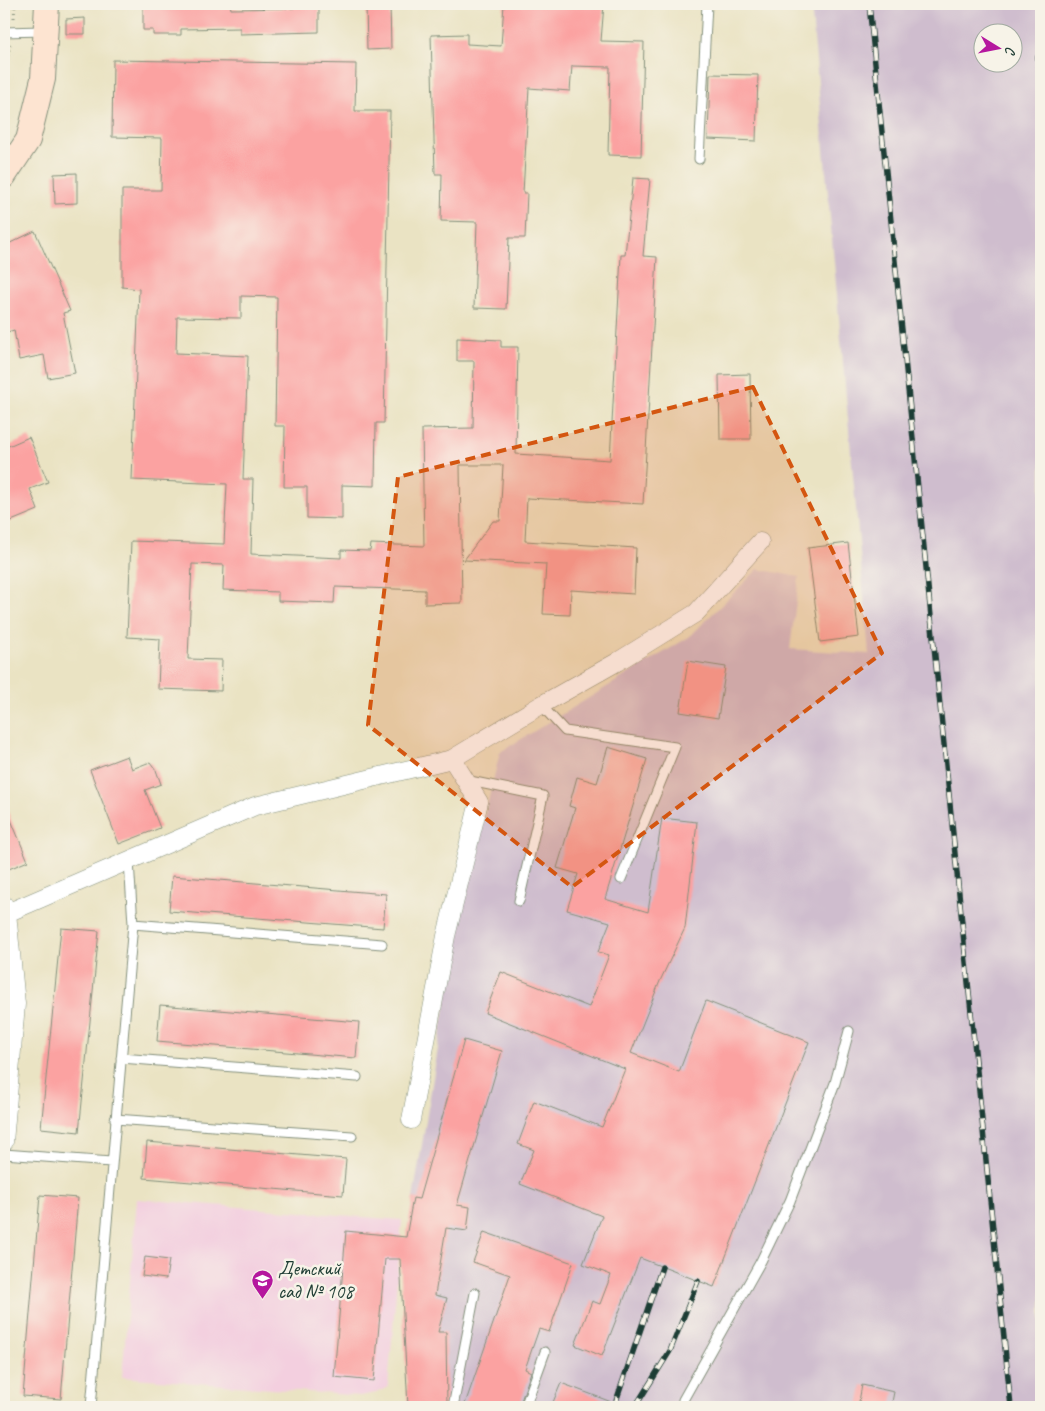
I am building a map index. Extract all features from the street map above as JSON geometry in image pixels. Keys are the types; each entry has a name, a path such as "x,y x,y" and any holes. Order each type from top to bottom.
{"street":[{"path":"4,176 28,140 43,79 47,4"},
{"path":"4,1142 16,1004 5,909 129,861 255,806 452,759 696,613 760,542"},
{"path":"411,1120 446,936 479,802 452,759"}],"lane":[{"path":"700,159 707,4"},
{"path":"4,32 45,31"},
{"path":"540,705 565,731 675,747 621,879"},
{"path":"465,780 543,796 519,901"},
{"path":"90,1407 133,924 129,861"},
{"path":"133,924 382,944"},
{"path":"682,1407 683,1400 760,1260 790,1201 835,1083 849,1031"},
{"path":"121,1058 357,1077"},
{"path":"115,1119 352,1136"},
{"path":"4,1154 111,1162"},
{"path":"453,1407 475,1293"},
{"path":"526,1407 545,1352"}],"highlighted area":[{"path":"753,387 882,653 572,887 368,725 398,477"}],"shaded area":[{"path":"811,4 1041,4 1041,1407 408,1407 405,1342 408,1229 459,922 500,752 689,637 758,569 799,577 790,649 869,654"},
{"name":"Детский сад № 108","path":"137,1199 402,1220 388,1387 376,1393 360,1396 122,1377"}],"building":[{"path":"143,4 230,4 231,9 294,8 294,4 319,4 319,32 240,34 240,28 181,29 181,35 153,35 153,30 143,30"},
{"path":"366,4 390,4 391,49 367,50"},
{"path":"504,4 604,4 601,41 644,42 641,156 608,155 610,67 572,66 570,91 529,88 523,193 527,193 525,238 509,238 506,309 474,308 477,222 441,221 442,174 435,174 431,35 467,34 467,44 501,46"},
{"path":"85,18 85,34 66,34 66,19"},
{"path":"113,60 356,64 355,111 390,111 384,423 376,423 375,486 342,485 342,519 307,518 307,487 284,487 285,426 275,426 277,297 241,296 241,318 177,317 176,353 248,356 243,479 253,479 251,554 341,558 341,550 370,551 371,544 424,546 422,429 473,428 474,361 457,361 457,338 501,340 501,347 518,347 516,454 610,460 621,255 625,255 633,178 650,179 643,256 657,257 643,504 527,498 525,541 636,548 634,594 571,590 570,615 543,614 546,564 464,560 493,521 500,521 503,465 460,465 462,603 425,604 425,590 335,587 334,603 278,601 278,592 223,590 224,565 192,564 188,659 222,660 221,691 158,689 160,639 127,637 131,541 224,544 227,484 132,480 139,289 122,287 122,190 161,190 162,138 112,137"},
{"path":"710,74 758,75 756,141 708,139"},
{"path":"77,173 77,203 55,204 54,174"},
{"path":"35,231 70,311 63,313 75,373 48,378 44,355 19,360 14,330 4,333 4,246"},
{"path":"750,374 751,439 720,439 719,375"},
{"path":"29,437 48,482 30,489 38,510 4,524 4,448"},
{"path":"848,543 859,637 820,642 808,548"},
{"path":"688,661 726,667 718,718 680,712"},
{"path":"608,747 647,759 605,899 648,912 662,818 697,822 685,928 660,981 631,1053 679,1072 706,1001 809,1042 714,1287 640,1258 602,1356 575,1345 592,1301 600,1304 611,1275 583,1264 602,1216 520,1184 534,1150 518,1144 534,1101 602,1127 625,1069 485,1013 501,972 589,1007 609,955 598,952 610,922 567,910 578,874 557,868 575,808 569,806 577,777 597,783"},
{"path":"127,756 132,769 150,762 156,770 161,784 145,790 160,828 119,844 90,770"},
{"path":"4,803 28,861 4,871"},
{"path":"172,876 386,894 383,928 169,911"},
{"path":"61,928 99,931 79,1132 41,1128"},
{"path":"160,1005 359,1022 356,1058 157,1041"},
{"path":"464,1040 502,1051 457,1205 470,1207 467,1231 446,1228 435,1295 447,1298 438,1332 446,1332 447,1407 408,1407 400,1259 385,1259 374,1381 334,1377 346,1231 406,1237 413,1198 419,1199"},
{"path":"147,1142 346,1159 343,1195 144,1178"},
{"path":"40,1195 78,1198 61,1399 23,1396"},
{"path":"484,1232 573,1263 549,1332 539,1329 525,1369 531,1372 519,1407 464,1407 510,1275 473,1262"},
{"path":"145,1257 169,1260 166,1279 142,1276"},
{"path":"561,1383 622,1406 622,1407 551,1407"},
{"path":"862,1385 894,1392 891,1407 858,1407"}],"railway":[{"path":"869,4 1011,1407"},
{"path":"1038,57 1041,96"},
{"path":"614,1407 662,1267"},
{"path":"635,1407 670,1351 698,1281"}],"place":[{"name":"Детский сад № 108","path":"262,1299"}]}
